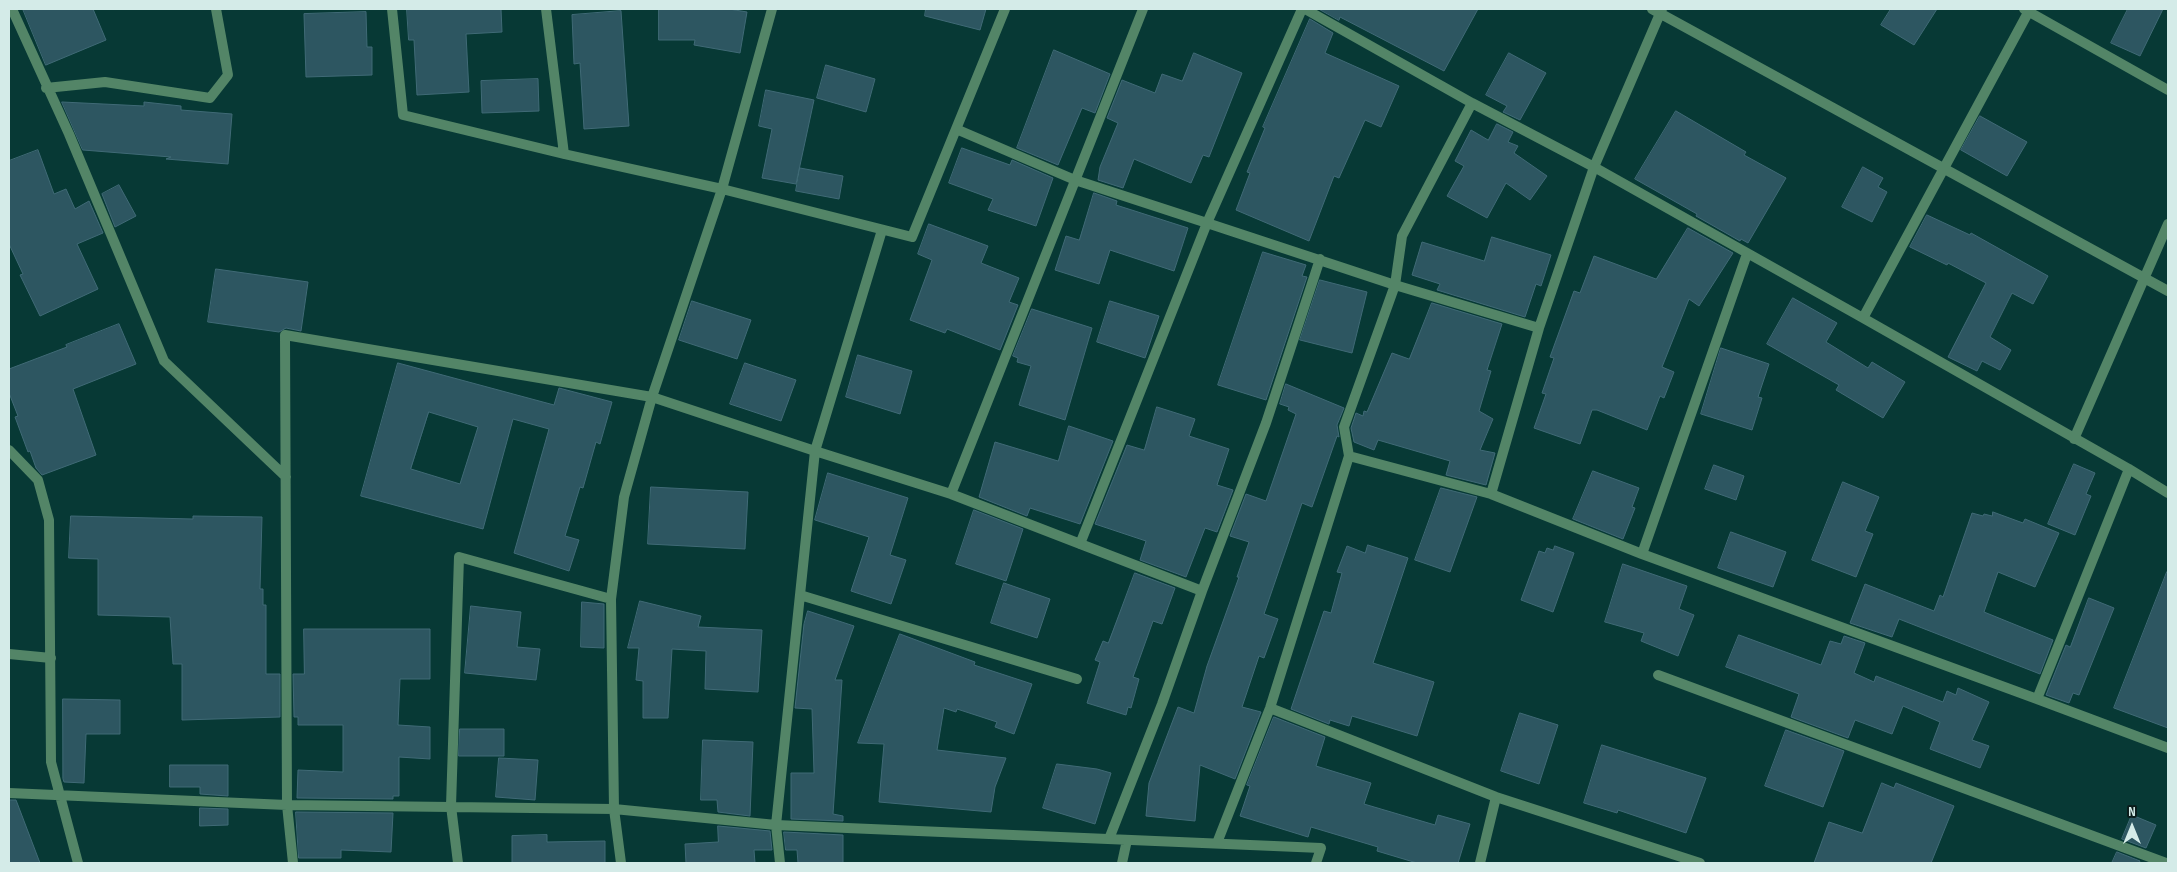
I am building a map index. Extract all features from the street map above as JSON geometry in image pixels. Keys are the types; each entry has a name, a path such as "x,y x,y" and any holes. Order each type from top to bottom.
{"street":[{"path":"12,9 68,134 164,362 286,477"},
{"path":"46,88 105,82 210,98 228,75 216,9"},
{"path":"392,9 403,115 564,154 722,189 912,237 1005,9"},
{"path":"546,9 564,154"},
{"path":"621,863 614,809 611,599 624,497 652,397 722,189 772,9"},
{"path":"951,494 1143,9"},
{"path":"1080,544 1207,222 1304,9 1472,103 1594,167 2074,439 2129,468 2168,493"},
{"path":"1491,494 1539,328 1594,167 1658,10 2168,291"},
{"path":"1863,318 1945,168 2027,10 2168,90"},
{"path":"1217,843 1270,708 1349,456 1344,427 1395,285 1402,236 1472,103"},
{"path":"956,129 1075,180 1395,285 1539,328"},
{"path":"2074,439 2168,224"},
{"path":"780,863 776,825 815,451 882,230"},
{"path":"1642,554 1747,254"},
{"path":"1109,839 1162,704 1202,591 1266,423 1320,259"},
{"path":"293,863 287,805 285,335 652,397 951,494 1202,591"},
{"path":"9,450 38,480 49,520 51,762 78,863"},
{"path":"1349,456 1491,494 1642,554 2168,748"},
{"path":"2037,699 2129,468"},
{"path":"458,863 452,806 459,557 611,599"},
{"path":"800,595 1077,679"},
{"path":"9,654 51,658"},
{"path":"1658,675 2166,863"},
{"path":"1270,708 1496,797 1700,863"},
{"path":"9,794 287,805 614,809 776,825 1321,848 1316,863"},
{"path":"1480,863 1496,797"},
{"path":"1122,863 1128,840"}],"building":[{"path":"23,9 93,9 106,40 46,65"},
{"path":"407,9 501,9 502,32 466,34 469,92 417,95 414,40 409,40"},
{"path":"659,9 729,9 747,12 740,53 694,45 695,40 659,40"},
{"path":"926,9 986,9 980,30 925,16"},
{"path":"1319,9 1478,9 1444,71 1340,17 1339,20"},
{"path":"1891,9 1937,9 1914,45 1881,25"},
{"path":"2128,9 2163,9 2140,56 2111,43"},
{"path":"621,11 629,126 584,129 580,63 574,64 572,15"},
{"path":"366,12 367,47 372,47 372,75 306,77 304,14"},
{"path":"1310,19 1333,33 1325,53 1399,86 1381,127 1365,120 1339,178 1334,176 1309,241 1236,210 1250,173 1247,172 1265,128 1263,127"},
{"path":"1054,50 1110,74 1095,113 1082,108 1058,165 1017,148"},
{"path":"1194,53 1242,73 1209,157 1203,155 1191,183 1134,159 1123,188 1098,180 1100,167 1118,123 1107,118 1122,80 1155,93 1162,74 1182,81"},
{"path":"1509,53 1546,73 1520,120 1503,112 1507,106 1486,95"},
{"path":"826,65 875,79 866,112 817,98"},
{"path":"538,79 539,111 482,113 481,81"},
{"path":"766,90 814,100 796,184 762,178 772,129 759,126"},
{"path":"62,102 144,106 144,102 181,106 181,110 232,114 228,164 83,150"},
{"path":"1676,111 1746,152 1744,155 1786,178 1748,243 1741,239 1740,241 1635,179"},
{"path":"1980,116 2027,142 2007,176 1961,150"},
{"path":"1497,124 1513,132 1508,142 1518,146 1514,153 1547,176 1530,200 1506,183 1487,218 1447,196 1464,166 1455,161 1471,130 1488,140"},
{"path":"962,148 1010,165 1012,160 1053,178 1036,226 988,210 993,199 949,183"},
{"path":"38,150 54,194 66,189 75,209 89,201 103,233 77,244 98,289 40,316 20,275 23,274 9,244 9,161"},
{"path":"1863,167 1883,178 1878,187 1887,192 1872,222 1842,207"},
{"path":"800,168 843,176 839,199 796,191"},
{"path":"119,185 136,216 115,227 102,194"},
{"path":"1094,193 1117,201 1116,205 1188,228 1174,271 1110,250 1099,284 1055,270 1066,236 1079,240"},
{"path":"1927,215 1970,235 1971,233 2048,276 2033,304 2012,293 1990,337 2011,350 2000,370 1982,361 1977,371 1948,357 1986,283 1948,263 1947,265 1910,247"},
{"path":"929,224 988,246 981,263 1019,278 1009,302 1018,305 1000,350 947,329 945,333 910,320 932,260 918,254"},
{"path":"1688,228 1733,253 1699,306 1689,299 1662,367 1674,372 1664,398 1660,396 1647,430 1597,410 1592,410 1580,444 1534,428 1546,394 1542,393 1554,358 1550,357 1574,291 1580,293 1594,256 1656,279"},
{"path":"1492,237 1551,255 1541,286 1536,284 1525,317 1437,290 1440,284 1412,275 1422,242 1484,261"},
{"path":"1263,252 1306,265 1302,276 1307,277 1266,400 1218,385"},
{"path":"216,269 308,282 301,331 286,328 279,332 208,322"},
{"path":"1320,280 1367,292 1352,353 1300,340"},
{"path":"1793,298 1837,323 1826,342 1868,368 1872,362 1905,382 1883,418 1836,390 1839,385 1767,344"},
{"path":"692,301 751,320 737,359 679,340"},
{"path":"1110,301 1159,316 1145,358 1097,342"},
{"path":"1432,303 1502,324 1487,370 1491,371 1479,411 1493,419 1480,450 1495,453 1486,485 1446,475 1450,461 1378,440 1374,450 1354,442 1351,428 1356,413 1363,416 1364,411 1367,412 1392,353 1409,359"},
{"path":"1032,309 1092,328 1065,420 1019,405 1031,366 1017,362 1018,358 1013,356"},
{"path":"119,324 136,364 73,389 96,455 42,475 36,468 30,451 28,452 15,417 18,416 9,393 9,369 67,347 66,345"},
{"path":"1721,348 1769,364 1758,397 1762,398 1752,430 1701,414"},
{"path":"858,355 912,371 900,414 846,397"},
{"path":"398,363 554,405 559,388 612,402 600,444 596,442 583,488 580,487 565,536 579,540 569,571 514,553 549,429 513,419 483,529 361,496","holes":["429,412 478,427 460,484 411,469"]},
{"path":"745,363 796,380 781,421 730,404"},
{"path":"1286,384 1344,408 1337,425 1339,437 1337,436 1312,507 1302,503 1264,614 1278,619 1264,658 1259,656 1242,707 1261,712 1235,779 1200,765 1195,821 1146,816 1149,783 1178,707 1194,713 1207,666 1239,577 1237,577 1249,542 1230,536 1246,494 1266,501 1296,414 1288,410 1289,407 1280,404"},
{"path":"1157,407 1195,419 1189,436 1229,449 1217,485 1233,490 1217,532 1205,528 1186,577 1140,560 1146,541 1095,524 1127,445 1144,450"},
{"path":"1069,426 1113,441 1080,524 1030,508 1027,516 979,497 995,442 1058,461"},
{"path":"2074,464 2095,473 2086,494 2091,496 2075,535 2048,524"},
{"path":"1714,465 1744,476 1736,500 1705,489"},
{"path":"1593,471 1639,488 1632,507 1635,508 1623,539 1573,519"},
{"path":"828,473 908,498 890,555 906,560 891,604 851,591 869,537 815,520"},
{"path":"1843,482 1879,497 1865,531 1873,534 1856,577 1812,560"},
{"path":"651,487 748,492 745,549 648,544"},
{"path":"1441,488 1477,497 1450,572 1415,560"},
{"path":"974,510 1023,529 1006,581 956,564"},
{"path":"1993,512 2023,523 2025,519 2059,533 2035,587 1998,572 1984,612 2053,640 2040,674 1899,619 1892,637 1850,623 1865,584 1934,611 1940,595 1943,597 1972,513 1992,516"},
{"path":"71,516 193,519 193,516 262,517 260,589 263,589 263,605 266,605 266,674 280,674 280,717 182,720 182,664 173,664 170,617 98,615 98,559 69,558"},
{"path":"1731,532 1786,552 1773,587 1718,568"},
{"path":"1368,545 1408,558 1373,663 1434,682 1417,736 1352,716 1349,726 1330,720 1329,724 1291,709 1324,611 1331,613 1342,573 1337,572 1347,546 1365,553"},
{"path":"1555,546 1574,553 1553,612 1521,600 1539,551 1545,553 1547,548 1553,550"},
{"path":"1623,564 1687,586 1679,609 1694,615 1678,656 1641,641 1644,633 1605,622"},
{"path":"1135,573 1175,588 1162,624 1153,621 1133,677 1139,679 1131,708 1128,707 1126,715 1087,703 1100,662 1095,660 1103,641 1108,643"},
{"path":"2168,573 2168,728 2114,708"},
{"path":"1004,583 1050,599 1037,638 991,623"},
{"path":"2089,598 2114,608 2079,695 2073,693 2069,703 2046,695 2066,645 2070,647"},
{"path":"640,601 701,616 698,627 762,630 758,692 705,689 706,651 672,649 668,718 643,718 643,681 636,680 639,648 628,648"},
{"path":"582,602 604,604 604,648 581,647"},
{"path":"471,606 521,612 517,647 540,649 536,680 465,673"},
{"path":"808,611 854,626 835,680 842,680 833,814 843,816 843,821 791,819 791,773 814,773 812,709 795,708 804,624"},
{"path":"304,629 430,629 430,679 400,679 398,725 430,727 430,759 399,757 399,796 393,796 393,799 297,798 298,770 343,772 343,725 298,725 298,717 294,717 293,674 304,674"},
{"path":"900,634 975,662 974,665 1032,684 1014,734 995,727 997,722 957,709 956,712 944,708 937,750 1006,758 995,787 991,812 879,802 884,744 858,743"},
{"path":"1739,635 1821,665 1830,641 1841,644 1844,636 1865,643 1854,673 1874,682 1876,676 1943,702 1947,691 1956,695 1958,688 1989,702 1972,740 1989,746 1980,768 1930,749 1940,722 1903,706 1892,734 1855,720 1848,738 1791,717 1799,694 1726,667"},
{"path":"63,699 120,700 120,734 86,734 84,783 64,782 63,779"},
{"path":"1520,713 1558,725 1539,784 1501,771"},
{"path":"1274,717 1325,737 1316,766 1371,783 1364,804 1435,825 1438,815 1470,824 1458,863 1417,863 1377,851 1378,847 1311,827 1308,837 1240,816 1250,786 1247,785"},
{"path":"460,729 504,729 504,756 459,756"},
{"path":"1786,730 1844,751 1823,807 1765,786"},
{"path":"703,740 753,742 750,816 718,812 717,800 701,800"},
{"path":"1602,745 1706,778 1686,833 1618,810 1617,813 1584,803"},
{"path":"499,758 538,760 535,800 496,797"},
{"path":"1057,764 1097,769 1111,773 1095,824 1043,808"},
{"path":"170,765 228,765 228,796 200,794 200,787 170,787"},
{"path":"1882,783 1894,788 1896,783 1954,806 1931,863 1814,863 1829,822 1862,833"},
{"path":"9,800 16,800 40,863 9,863"},
{"path":"200,808 228,809 228,825 200,826"},
{"path":"296,812 393,813 391,852 341,850 341,858 299,858"},
{"path":"2132,815 2156,825 2146,848 2122,839"},
{"path":"718,826 770,831 772,850 754,850 755,863 686,863 685,844 718,842"},
{"path":"784,832 843,835 843,863 798,863 797,850 786,850"},
{"path":"547,835 547,842 605,841 605,863 512,863 512,836"},
{"path":"2117,852 2140,861 2139,863 2112,863"}]}
